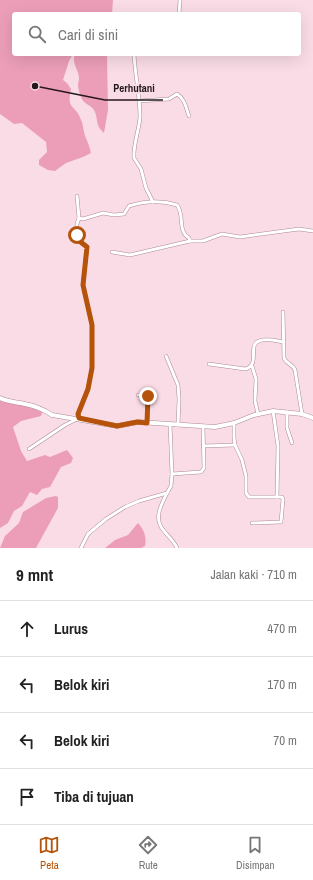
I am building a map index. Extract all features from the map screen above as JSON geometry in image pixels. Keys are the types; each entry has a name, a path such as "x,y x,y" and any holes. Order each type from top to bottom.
{"street":[{"path":"180,0 180,12"},
{"path":"134,56 140,119 134,158 141,169 146,188 152,202"},
{"path":"139,101 169,99 177,94 183,99 189,116"},
{"path":"77,196 80,218 76,224 77,235 78,240 87,247 83,285 92,318 92,368 88,389 78,414 78,419"},
{"path":"80,218 84,219 104,213 114,215 124,214 129,206 166,201 177,205 180,213 182,231 190,241"},
{"path":"112,252 130,255 190,241 203,241 222,234 240,237 299,229 313,231"},
{"path":"283,312 285,360 293,366 295,370 302,414"},
{"path":"258,414 255,401 256,379 252,366 254,345 262,340 284,342"},
{"path":"166,356 178,385 178,425"},
{"path":"209,364 245,369 252,366"},
{"path":"138,395 148,396 147,423"},
{"path":"0,398 43,409 52,415 117,426 137,422 215,427 273,411 302,414 313,418"},
{"path":"273,411 278,446 277,497"},
{"path":"286,412 287,428 292,443"},
{"path":"29,449 64,425 78,419"},
{"path":"234,423 235,445 246,476 245,491 247,495 249,497 277,497 283,499 281,522 252,523"},
{"path":"170,424 171,486 158,515 162,529 170,536 177,548"},
{"path":"172,474 203,471 203,427"},
{"path":"203,446 235,445"},
{"path":"80,548 88,534 106,519 125,507 139,501 167,493"}],"shaded area":[{"path":"0,0 113,0 112,12 12,12 12,56 72,56 63,80 71,89 70,101 72,107 82,121 91,153 66,163 55,171 48,170 39,165 39,160 47,152 46,142 22,123 14,124 0,114"},
{"path":"107,56 108,110 104,133 99,127 94,110 82,99 78,86 79,75 74,57"},
{"path":"0,399 43,410 41,416 21,421 13,427 21,451 27,461 45,455 50,457 67,450 73,458 71,463 61,467 50,487 42,489 37,495 30,492 22,506 14,511 8,523 0,528"},
{"path":"58,497 58,508 36,548 0,548 5,536 19,523 23,512 46,498"},
{"path":"138,523 142,528 146,540 145,546 141,548 105,548 115,540 128,535"}],"place":[{"name":"Perhutani","path":"35,86"}],"route":[{"path":"77,235 78,240 87,247 83,273 83,285 92,318 92,368 88,389 78,416 79,418 117,426 137,422 147,423 148,396"}]}
